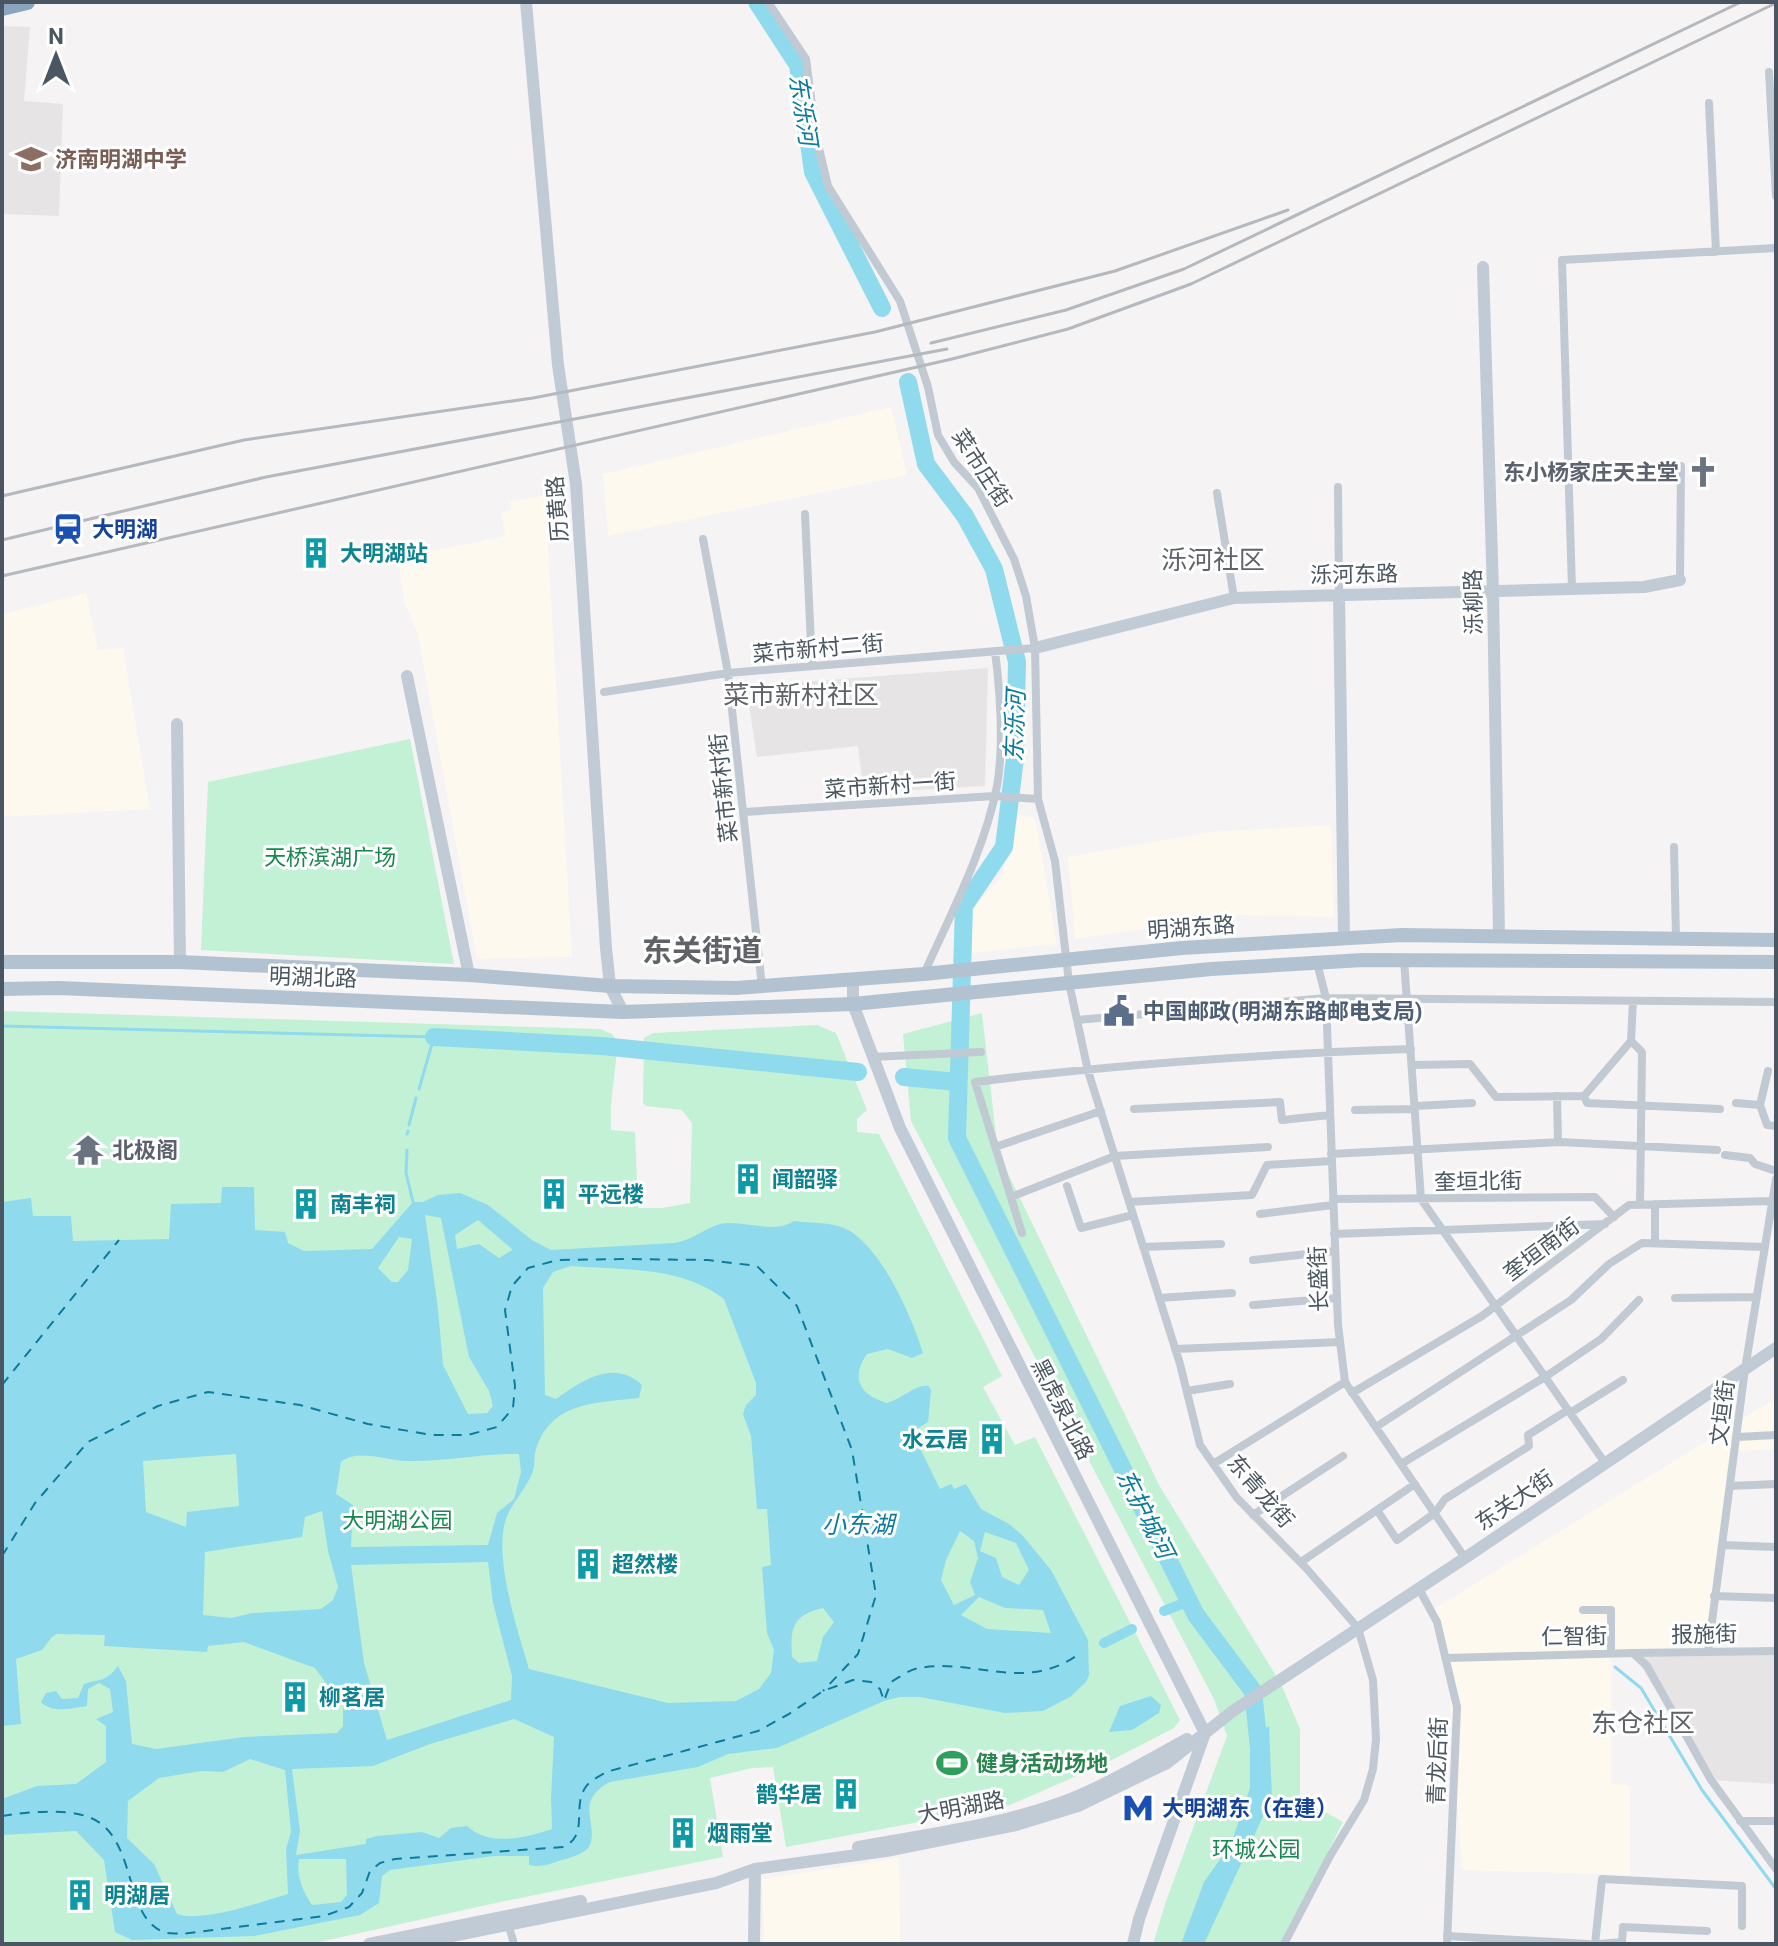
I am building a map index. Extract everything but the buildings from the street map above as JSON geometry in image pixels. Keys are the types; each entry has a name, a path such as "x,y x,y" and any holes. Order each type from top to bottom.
{"highway":[{"path":"2,8 27,2"}],"main road":[{"name":"历黄路","path":"526,2 558,365 576,484 610,986 623,1012"},
{"name":"泺柳路","path":"1483,267 1499,936"},
{"name":"泺河东路","path":"1035,648 1234,598 1644,587 1680,580"},
{"path":"1339,594 1344,938"},
{"path":"407,676 469,975"},
{"path":"177,724 180,962"},
{"name":"明湖东路","path":"610,986 762,987 1182,948 1402,935 1776,940"},
{"name":"明湖东路","path":"623,1012 853,1004 1211,969 1317,963 1404,960 1776,962"},
{"name":"明湖北路","path":"2,962 180,962 469,975 610,986"},
{"name":"黑虎泉北路","path":"853,980 853,1004 900,1128 1205,1733"},
{"name":"明湖北路","path":"2,989 59,988 623,1012"},
{"name":"东关大街","path":"1205,1733 1274,1683 1776,1348"},
{"path":"1133,1944 1205,1733"},
{"name":"大明湖路","path":"369,1944 1020,1816 1074,1798 1192,1736 1205,1733"},
{"path":"754,1867 754,1944"},
{"name":"大明湖路","path":"413,1944 716,1883 754,1867"}],"street":[{"name":"菜市庄街","path":"768,2 806,59 816,136 828,186 900,301 928,387 938,435 954,462 978,488 1014,559 1026,596 1035,648 1033,798 1055,861 1069,983"},
{"path":"1769,72 1776,196"},
{"path":"1709,103 1716,252"},
{"path":"1572,589 1562,260 1776,248"},
{"path":"1680,580 1681,466"},
{"path":"1338,487 1339,594"},
{"path":"1217,493 1234,598"},
{"path":"805,514 812,666"},
{"name":"菜市新村街","path":"703,539 728,673 762,987"},
{"name":"菜市新村二街","path":"604,692 728,673 1035,648"},
{"path":"924,974 977,855 997,796 1001,701 995,651"},
{"name":"菜市新村一街","path":"744,812 997,796 1033,798"},
{"path":"1674,847 1676,938"},
{"path":"1404,960 1421,1199 1605,1463"},
{"name":"长盛街","path":"1317,963 1326,998 1337,1298 1345,1382 1465,1558"},
{"name":"东青龙街","path":"1069,983 1087,1068 1175,1349 1200,1445 1237,1498 1301,1562 1358,1628 1373,1680 1376,1739 1373,1769 1364,1800 1330,1856 1284,1944"},
{"path":"1077,1020 1326,998 1776,1002"},
{"path":"1412,1065 1470,1064 1496,1097 1584,1096 1631,1041 1633,1001"},
{"path":"1631,1041 1642,1052 1640,1205"},
{"path":"1022,1233 975,1082 1087,1068 1411,1049"},
{"path":"871,1057 981,1052"},
{"path":"1768,1071 1760,1105 1767,1125 1776,1126"},
{"path":"1557,1096 1558,1142"},
{"path":"1584,1096 1587,1103 1720,1109"},
{"path":"1134,1109 1280,1102 1282,1120 1330,1115"},
{"path":"1355,1110 1472,1103"},
{"path":"1736,1103 1760,1105"},
{"path":"995,1147 1101,1111"},
{"path":"1129,1202 1252,1195 1267,1165 1418,1149 1558,1142 1721,1153 1750,1158 1755,1164 1776,1171"},
{"path":"1011,1197 1115,1156 1268,1147"},
{"name":"文垣街","path":"1708,1652 1745,1369 1773,1214 1776,1179"},
{"path":"1067,1186 1081,1228 1133,1215"},
{"name":"奎垣北街","path":"1260,1214 1333,1202 1595,1197 1614,1217"},
{"name":"奎垣南街","path":"1352,1393 1496,1306 1629,1205 1772,1201"},
{"path":"1655,1204 1655,1243"},
{"path":"1334,1234 1605,1224"},
{"path":"1376,1427 1571,1300 1609,1264 1642,1243 1765,1247"},
{"path":"1143,1247 1221,1244"},
{"path":"1253,1260 1335,1251"},
{"path":"1159,1298 1232,1293"},
{"path":"1675,1298 1757,1297"},
{"path":"1253,1305 1337,1298"},
{"path":"1401,1464 1545,1377 1601,1339 1639,1300"},
{"path":"1175,1349 1340,1342"},
{"path":"1377,1510 1397,1540 1435,1513 1445,1499 1529,1446 1528,1435 1623,1380"},
{"path":"1213,1464 1345,1382"},
{"path":"1187,1391 1230,1384"},
{"path":"1737,1437 1776,1435"},
{"path":"1253,1515 1343,1456"},
{"path":"1301,1562 1415,1484"},
{"path":"1730,1486 1776,1484"},
{"path":"1722,1545 1776,1547"},
{"name":"青龙后街","path":"1418,1587 1437,1622 1457,1707 1447,1940"},
{"path":"1714,1596 1776,1598"},
{"path":"1583,1610 1611,1610 1611,1653"},
{"name":"报施街","path":"1633,1653 1776,1651"},
{"name":"仁智街","path":"1447,1658 1633,1653 1647,1666 1711,1780 1776,1869"},
{"path":"1740,1821 1776,1821"},
{"path":"1707,1931 1623,1927 1622,1942 1596,1944 1602,1879 1742,1886 1742,1926"},
{"path":"508,1923 514,1944"},
{"path":"1447,1940 1588,1944"}],"shaded area":[{"name":"济南明湖中学","path":"2,26 30,27 24,101 63,104 59,216 2,214"},
{"path":"891,407 907,475 608,536 603,474"},
{"path":"545,495 572,957 477,959 418,635 404,602 398,558 505,536 501,512 511,510 510,502"},
{"path":"86,593 98,650 123,648 150,809 2,817 2,614"},
{"path":"988,668 985,786 864,793 858,746 757,757 746,686"},
{"path":"1018,815 1035,818 1057,944 972,953 972,908 1002,877"},
{"path":"1331,825 1334,917 1239,915 1075,939 1068,857 1210,832"},
{"path":"1776,1398 1776,1449 1735,1451 1708,1652 1611,1654 1611,1783 1630,1786 1630,1875 1462,1870 1447,1658 1431,1611"},
{"path":"1776,1651 1776,1784 1711,1780 1633,1653"},
{"path":"899,1858 900,1944 764,1944 762,1879"}],"green space":[{"name":"天桥滨湖广场","path":"410,739 454,964 201,950 208,782"},
{"name":"大明湖公园","path":"2,1011 600,1029 612,1034 618,1042 611,1130 635,1132 638,1208 690,1203 692,1123 682,1110 646,1106 643,1103 644,1038 653,1033 817,1025 836,1033 867,1110 857,1119 857,1132 879,1134 1002,1376 983,1387 1015,1445 1035,1437 1180,1720 1174,1728 1106,1763 1010,1805 786,1847 773,1767 752,1768 710,1778 723,1857 310,1944 2,1944"},
{"name":"环城公园","path":"982,1013 998,1153 1159,1485 1281,1684 1300,1729 1300,1798 1343,1822 1281,1944 1153,1944 1227,1736 1214,1699 911,1121 903,1034"}],"water":[{"name":"小东湖","path":"222,1187 254,1187 255,1230 285,1232 288,1243 304,1251 372,1249 413,1202 460,1193 488,1205 532,1240 551,1250 674,1243 729,1223 777,1227 794,1221 830,1224 850,1231 885,1269 904,1304 923,1353 912,1358 888,1349 867,1354 859,1371 860,1384 870,1395 887,1403 919,1387 929,1386 928,1422 912,1432 940,1489 951,1484 954,1489 966,1484 981,1509 1009,1524 1023,1536 1051,1570 1088,1640 1089,1675 1086,1682 1070,1697 1043,1711 1005,1713 920,1697 900,1697 884,1701 777,1748 728,1754 698,1767 610,1782 592,1798 591,1840 582,1853 541,1866 529,1865 529,1856 494,1856 390,1870 382,1876 379,1903 360,1915 254,1936 132,1940 115,1932 104,1860 76,1831 2,1835 2,1799 37,1786 76,1784 106,1762 106,1726 96,1719 113,1712 110,1689 99,1683 88,1689 87,1706 62,1709 51,1708 41,1702 46,1693 56,1691 62,1699 78,1698 84,1684 106,1677 118,1666 126,1681 132,1744 156,1749 244,1737 337,1733 343,1726 343,1706 315,1668 244,1642 208,1646 207,1652 104,1646 105,1635 57,1634 42,1650 16,1659 21,1724 2,1726 2,1202 31,1198 33,1216 71,1216 73,1241 169,1239 171,1204 221,1203","holes":["425,1215 441,1218 469,1357 489,1391 493,1406 487,1413 468,1414 443,1365","478,1220 512,1250 499,1258 479,1244 457,1249 455,1235","399,1237 412,1239 408,1270 398,1282 392,1282 378,1268","571,1266 651,1272 689,1280 724,1299 756,1383 756,1395 746,1405 743,1414 751,1436 757,1509 767,1509 771,1565 762,1567 767,1633 774,1650 771,1673 759,1689 736,1701 668,1703 529,1669 513,1615 505,1573 503,1535 506,1519 534,1469 535,1453 551,1423 576,1408 639,1398 642,1385 631,1377 608,1373 586,1380 556,1399 545,1395 543,1288 553,1272","236,1454 239,1506 187,1512 186,1527 146,1512 143,1461","519,1454 521,1472 514,1499 497,1513 488,1545 351,1547 353,1505 336,1494 341,1462 355,1456 435,1460","322,1511 338,1587 333,1600 321,1609 252,1613 231,1618 203,1615 205,1552 302,1537 305,1517","960,1531 974,1541 978,1558 970,1582 975,1595 954,1605 941,1580 946,1560","985,1532 1016,1543 1029,1570 1019,1585 1002,1577 996,1558 980,1551","488,1562 493,1603 512,1676 511,1700 387,1740 364,1663 351,1565","979,1597 1005,1608 1043,1610 1051,1633 987,1629 961,1615","823,1608 834,1622 823,1637 817,1661 799,1663 792,1657 793,1630 799,1619","514,1719 554,1737 552,1829 519,1838 497,1839 476,1833 467,1826 451,1828 439,1838 422,1832 377,1836 366,1839 366,1844 296,1855 300,1831 292,1769 373,1766 430,1744","250,1759 285,1770 291,1832 286,1849 288,1894 216,1914 177,1914 154,1864 127,1838 128,1801 159,1778 201,1771 223,1772","299,1859 346,1859 347,1895 341,1902 312,1905 299,1878"]},
{"path":"1151,1696 1161,1705 1159,1713 1132,1730 1109,1732 1120,1706"},
{"path":"1269,1726 1272,1797 1204,1944 1181,1944 1204,1882 1231,1844 1250,1788 1250,1737"}],"waterway":[{"name":"东泺河","path":"757,2 798,65 813,172 882,308"},
{"name":"东护城河","path":"908,382 926,464 965,516 994,569 1017,662 1015,758 1004,847 964,906 957,1138 1196,1615 1253,1691 1260,1757"},
{"path":"2,1026 434,1037 419,1089"},
{"path":"434,1037 602,1046 858,1072"},
{"path":"904,1077 957,1082"},
{"path":"409,1125 416,1098"},
{"path":"407,1150 406,1173 413,1202"},
{"path":"1164,1611 1189,1601"},
{"path":"1104,1643 1132,1629"},
{"path":"1615,1667 1641,1688 1702,1790 1776,1889"}],"ferry route":[{"path":"2,1385 119,1240"},
{"path":"2,1556 35,1503 88,1442 158,1406 208,1392 300,1405 368,1424 432,1435 468,1435 497,1427 513,1408 515,1386 505,1310 512,1286 528,1268 558,1260 622,1259 708,1260 757,1266 797,1306 852,1450 876,1595 858,1654 823,1691"},
{"path":"2,1816 66,1812 100,1823 120,1849 143,1913 152,1925 164,1932 182,1934 324,1916 349,1907 362,1893 370,1871 380,1863 395,1859 564,1847 576,1835 581,1796 585,1788 606,1772 758,1731 823,1691 853,1680 871,1682 880,1689 884,1701 891,1682 916,1669 940,1666 1037,1672 1076,1656"}],"railway":[{"path":"931,343 1066,310 1184,269 1741,2"},
{"path":"2,576 952,359 1068,329 1191,284 1776,3"},
{"path":"2,496 244,440 533,398 875,332 1115,271 1288,210"},
{"path":"2,540 266,477 947,349"}],"place":[{"name":"济南明湖中学","path":"31,159"},
{"name":"东小杨家庄天主堂","path":"1703,472"},
{"name":"大明湖","path":"68,529"},
{"name":"大明湖站","path":"316,553"},
{"name":"中国邮政(明湖东路邮电支局)","path":"1119,1011"},
{"name":"北极阁","path":"88,1150"},
{"name":"闻韶驿","path":"748,1179"},
{"name":"平远楼","path":"554,1194"},
{"name":"南丰祠","path":"306,1204"},
{"name":"水云居","path":"992,1439"},
{"name":"超然楼","path":"588,1564"},
{"name":"柳茗居","path":"295,1697"},
{"name":"健身活动场地","path":"952,1763"},
{"name":"鹊华居","path":"846,1794"},
{"name":"大明湖东（在建）","path":"1138,1808"},
{"name":"烟雨堂","path":"683,1833"},
{"name":"明湖居","path":"80,1895"}],"district":[{"name":"泺河社区","path":"1213,560"},
{"name":"菜市新村社区","path":"801,695"},
{"name":"东关街道","path":"702,951"},
{"name":"东仓社区","path":"1643,1723"}]}
